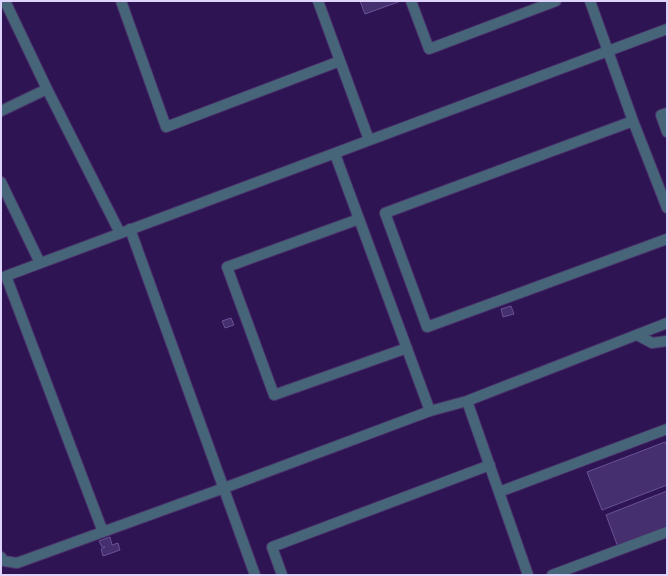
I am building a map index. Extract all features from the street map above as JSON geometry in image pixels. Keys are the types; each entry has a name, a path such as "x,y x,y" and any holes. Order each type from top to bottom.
{"street":[{"path":"5,1 47,89 120,233"},
{"path":"121,1 166,127 340,61"},
{"path":"318,1 370,140"},
{"path":"411,1 429,49 556,1"},
{"path":"590,1 633,121 667,208"},
{"path":"103,532 6,276 667,29"},
{"path":"1,111 47,89"},
{"path":"667,113 661,115 667,132"},
{"path":"633,121 385,213 428,327 667,239"},
{"path":"335,154 430,411"},
{"path":"1,182 40,264"},
{"path":"359,219 226,267 274,395 407,348"},
{"path":"130,229 255,575"},
{"path":"1,557 4,561 17,563 430,411 467,401 667,324"},
{"path":"637,335 652,343 667,340"},
{"path":"467,401 528,575"},
{"path":"499,492 667,429"},
{"path":"282,575 272,547 490,465"},
{"path":"552,575 667,532"}],"building":[{"path":"360,1 401,1 365,14"},
{"path":"511,306 514,314 503,317 501,309"},
{"path":"231,318 234,325 225,328 222,321"},
{"path":"665,442 667,446 667,485 602,510 587,472"},
{"path":"667,491 667,528 618,547 606,515"},
{"path":"110,537 112,545 118,543 120,550 103,556 101,549 105,547 102,547 99,541"}]}
